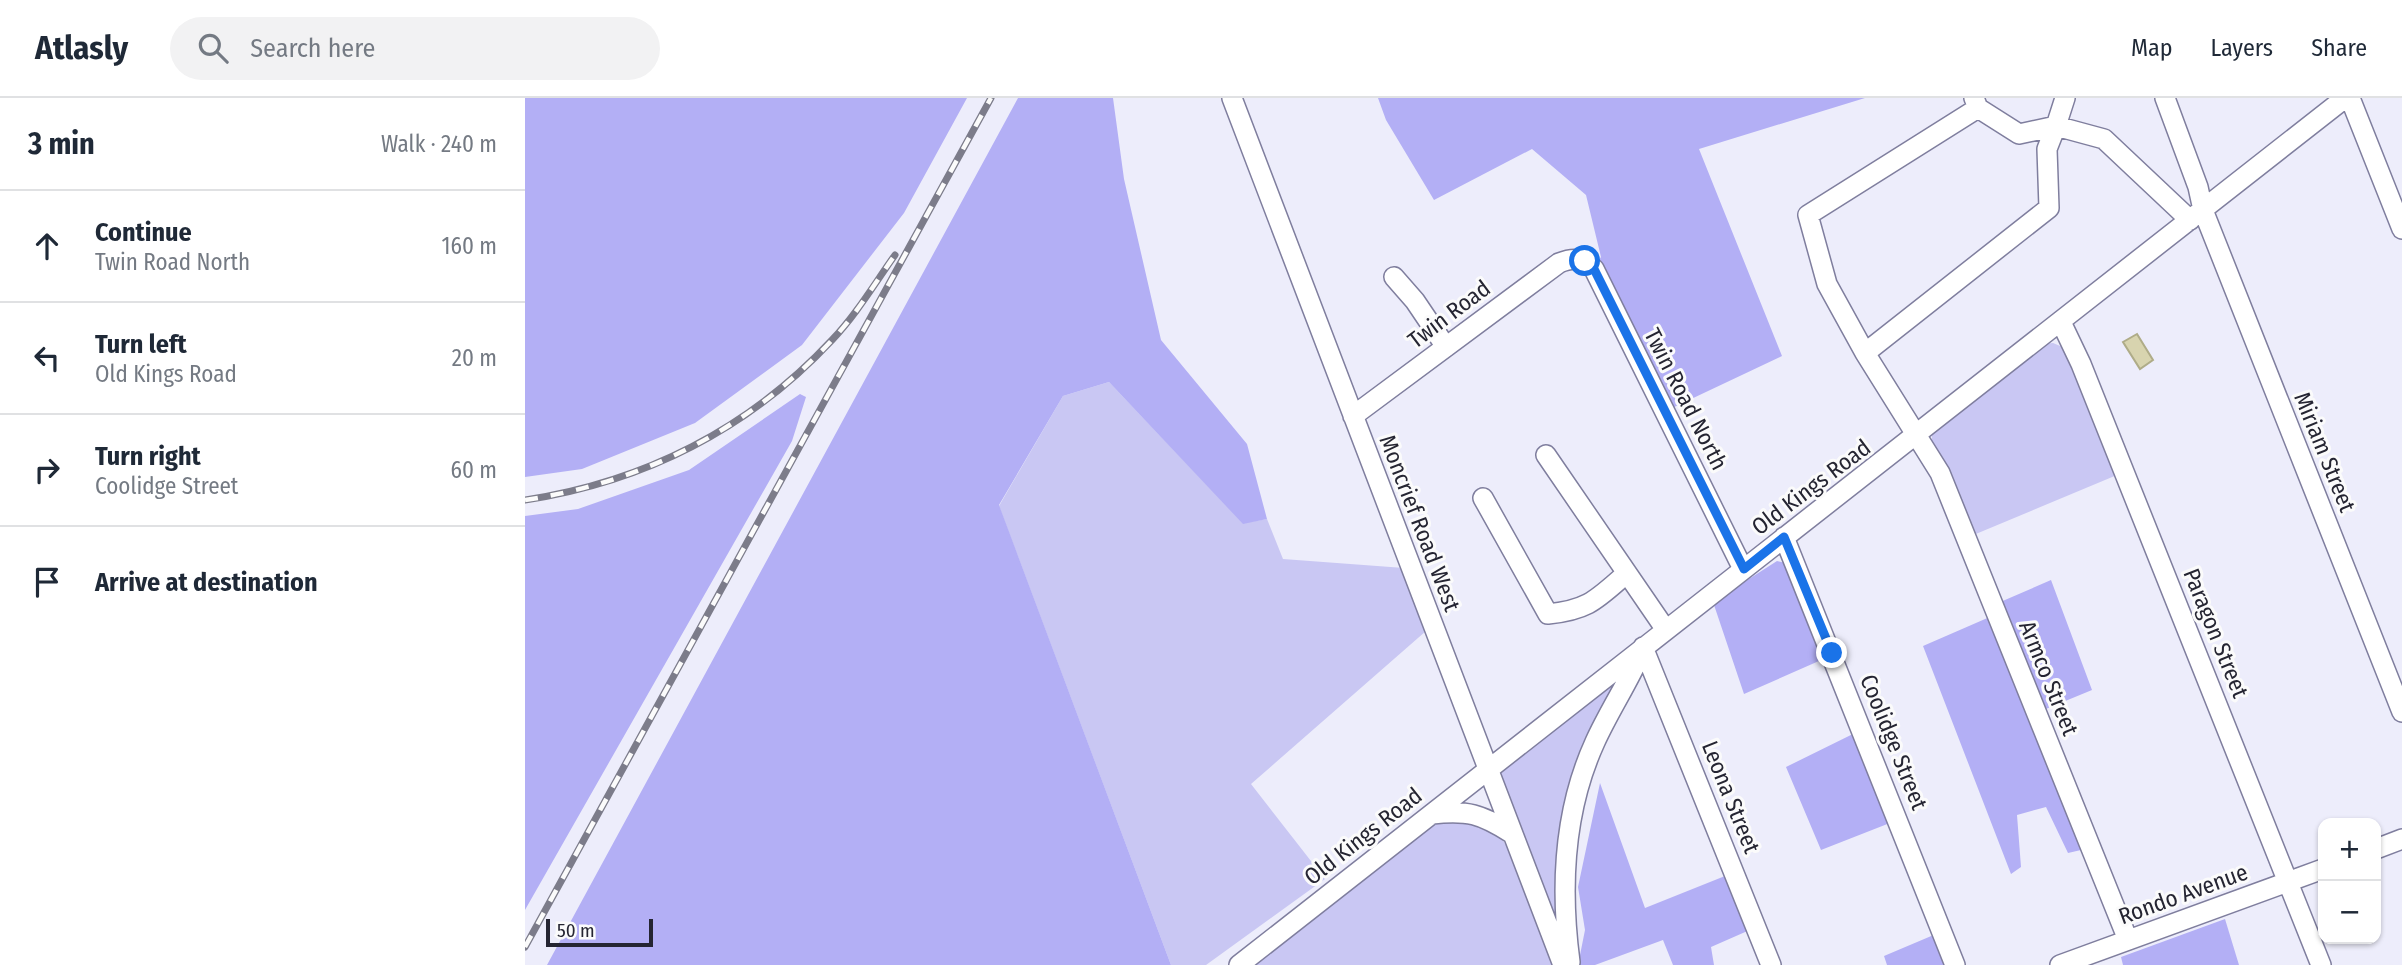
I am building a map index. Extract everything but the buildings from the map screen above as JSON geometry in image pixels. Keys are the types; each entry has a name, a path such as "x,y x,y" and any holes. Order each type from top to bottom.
{"street":[{"name":"Moncrief Road West","path":"1232,98 1563,965"},
{"path":"1865,353 2049,208 2047,149 2065,98"},
{"name":"Miriam Street","path":"2165,98 2198,187 2197,215 2402,712"},
{"name":"Old Kings Road","path":"1239,965 1784,537 1917,437 2345,98"},
{"path":"2350,98 2402,229"},
{"path":"1976,103 2019,134 2056,126 2104,139 2197,215"},
{"name":"Armco Street","path":"1976,103 1808,215 1827,284 1865,353 1940,473 2128,940"},
{"name":"Twin Road","path":"1353,416 1559,263 1577,258"},
{"name":"Twin Road North","path":"1577,258 1594,269 1744,569"},
{"path":"1394,277 1420,307 1446,347"},
{"name":"Paragon Street","path":"2061,321 2081,364 2321,965"},
{"path":"1546,455 1666,629"},
{"path":"1483,498 1548,614 1576,611 1595,601 1626,573"},
{"name":"Coolidge Street","path":"1784,537 1955,965"},
{"path":"1570,965 1564,885 1569,826 1594,743 1643,647"},
{"name":"Leona Street","path":"1643,647 1771,965"},
{"path":"1431,814 1461,811 1486,818 1511,833"},
{"path":"2381,847 2402,839"},
{"name":"Rondo Avenue","path":"2060,965 2318,871"}],"shaded area":[{"path":"525,98 967,98 904,213 802,345 695,423 582,469 525,477"},
{"path":"1018,98 1113,98 1124,179 1161,340 1247,444 1267,519 1243,524 1109,382 1063,396 999,505 1171,965 547,965"},
{"path":"1378,98 1865,98 1699,149 1782,356 1670,409 1597,263 1601,257 1586,195 1532,149 1434,200 1386,120"},
{"path":"2053,343 2065,348 2117,475 1971,536 1932,446 1932,435 1937,427 2042,344"},
{"path":"1109,382 1243,523 1267,519 1283,559 1404,568 1426,631 1251,784 1325,879 1206,965 1171,965 999,506 1063,396"},
{"path":"800,394 806,397 792,441 525,910 525,516 578,509 689,470"},
{"path":"1777,561 1790,564 1828,657 1744,694 1713,602"},
{"path":"2051,580 2092,690 2041,711 1998,603"},
{"path":"1992,616 2081,850 2068,853 2046,807 2017,815 2021,867 2011,874 1923,646"},
{"path":"1622,674 1588,744 1561,934 1500,774 1506,763"},
{"path":"1859,731 1895,821 1821,850 1786,767"},
{"path":"1600,783 1645,908 1730,874 1752,929 1711,947 1714,965 1673,965 1663,940 1595,965 1578,965 1585,930 1578,887"},
{"path":"1453,819 1485,826 1503,841 1521,874 1556,965 1250,965 1432,824"},
{"path":"2225,919 2239,965 2123,965 2121,957"},
{"path":"1936,934 1946,965 1887,965 1884,956"}],"railway":[{"path":"525,947 991,98"},
{"path":"525,500 569,492 653,465 730,425 800,372 832,340 857,310 895,255"}],"route":[{"path":"1585,261 1594,269 1744,569 1784,537 1832,653"}]}
